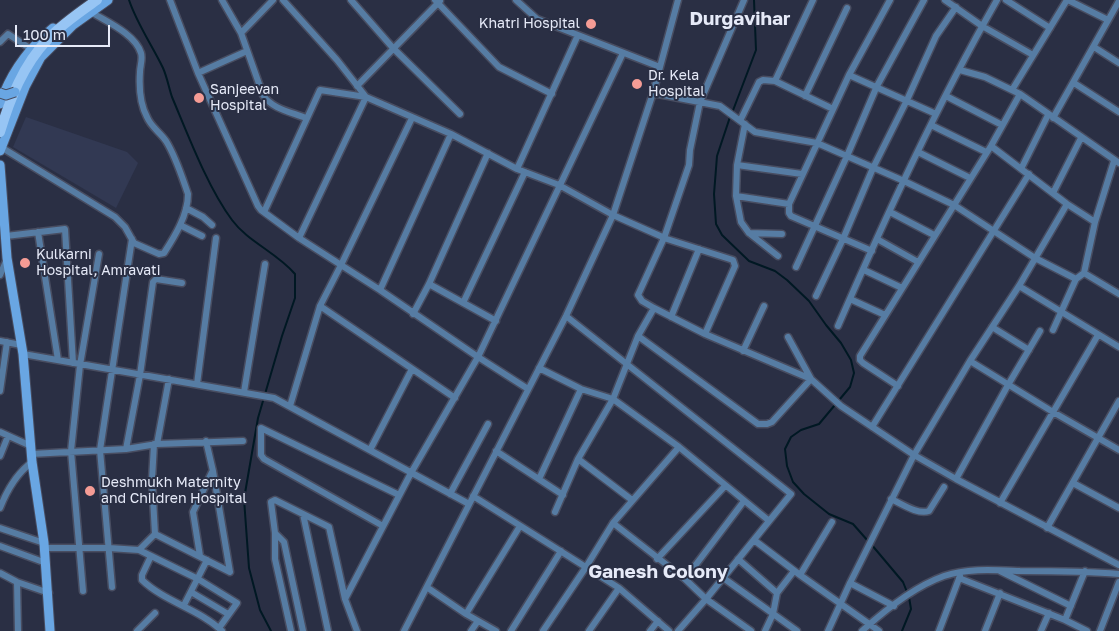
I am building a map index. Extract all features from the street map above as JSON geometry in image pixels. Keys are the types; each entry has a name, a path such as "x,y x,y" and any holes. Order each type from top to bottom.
{"main road":[{"path":"0,104 9,82 31,49 66,17 90,0"},
{"path":"0,132 8,107 26,68 48,39 97,0"},
{"path":"1,149 25,87 41,57 73,25 108,0"},
{"path":"0,93 6,95 15,92"},
{"path":"0,165 7,258 22,349 31,454 46,563 50,631"}],"street":[{"path":"170,0 198,73 258,206 299,238 528,389"},
{"path":"222,0 241,33 267,102 306,118"},
{"path":"241,33 273,0"},
{"path":"283,0 337,60 366,97"},
{"path":"351,0 393,48 460,114"},
{"path":"516,0 537,19 622,54 660,67"},
{"path":"404,631 428,588 566,316 613,215 653,93 678,0"},
{"path":"744,0 700,102 690,150 689,165 664,238 638,295 642,301 654,308 705,334 811,379"},
{"path":"775,81 813,0"},
{"path":"872,251 791,216 789,204 849,75 890,0"},
{"path":"796,267 877,86 924,0"},
{"path":"946,0 982,26 1033,55"},
{"path":"838,326 936,114 997,0"},
{"path":"1006,0 1050,28"},
{"path":"1012,90 1067,0 1108,20"},
{"path":"357,86 438,1 499,67 552,94"},
{"path":"1021,169 1050,117 1074,83 1119,1"},
{"path":"816,296 936,36 956,7"},
{"path":"805,96 847,8"},
{"path":"1,149 115,217 125,227 136,245 162,254 176,235 186,208 188,194 165,139 150,123 144,111 139,75 141,53 132,40 124,33 92,12"},
{"path":"0,42 8,34 31,49"},
{"path":"517,169 578,35"},
{"path":"1094,46 1119,63"},
{"path":"198,73 247,51"},
{"path":"345,598 411,473 478,357 558,185 622,54"},
{"path":"960,70 985,77 1020,94 1050,117 1117,162 1095,222 1084,273 1076,279 1053,330"},
{"path":"849,75 936,114"},
{"path":"778,256 749,233 741,222 736,196 741,121 759,82 763,80 775,81 834,109"},
{"path":"1074,83 1119,112"},
{"path":"264,212 320,90 366,97 451,134 517,169 558,185 613,215 664,238 729,258 734,263 705,334"},
{"path":"653,93 720,106 755,132 817,143 904,181 954,205 1035,258 1076,279"},
{"path":"898,386 860,360 860,356 991,146 1020,94"},
{"path":"946,96 1002,125"},
{"path":"299,238 366,97"},
{"path":"290,406 320,306 412,118"},
{"path":"931,126 986,152"},
{"path":"380,290 451,134"},
{"path":"1053,193 1081,138"},
{"path":"991,146 1067,204 1095,222"},
{"path":"918,152 970,178"},
{"path":"413,314 429,284 488,153"},
{"path":"737,165 802,174"},
{"path":"463,303 525,172"},
{"path":"872,427 1029,174"},
{"path":"736,196 789,204"},
{"path":"828,631 914,455 970,360 1019,286 1067,204"},
{"path":"186,208 203,217 212,225"},
{"path":"890,212 934,235"},
{"path":"180,225 202,236"},
{"path":"6,236 64,228 77,364"},
{"path":"38,232 58,360"},
{"path":"749,233 782,234"},
{"path":"197,384 216,238"},
{"path":"112,587 100,450 132,239"},
{"path":"877,239 918,262"},
{"path":"671,317 700,249"},
{"path":"83,591 71,451 77,364 99,254"},
{"path":"0,276 7,258"},
{"path":"244,392 265,264"},
{"path":"864,270 902,288"},
{"path":"1084,273 1119,292"},
{"path":"126,449 140,375 153,282 156,279 182,283"},
{"path":"429,284 496,321"},
{"path":"1019,286 1119,347"},
{"path":"850,299 885,315"},
{"path":"320,306 455,398"},
{"path":"743,351 764,306"},
{"path":"555,512 578,459 613,399 638,336 654,308"},
{"path":"566,316 791,494 678,631"},
{"path":"992,327 1029,350"},
{"path":"956,479 1040,331"},
{"path":"1000,503 1098,335"},
{"path":"638,336 758,424 772,422 811,379"},
{"path":"788,337 811,379 841,406 914,455 1000,503 1119,565"},
{"path":"0,391 3,342 58,360 77,364 274,398 469,504"},
{"path":"970,360 1008,385 1119,450"},
{"path":"539,368 581,389 613,399 679,448 768,520"},
{"path":"370,450 412,369"},
{"path":"139,550 155,534 152,480 156,444 169,379"},
{"path":"539,479 581,389"},
{"path":"1047,528 1119,402"},
{"path":"450,494 488,424"},
{"path":"383,526 264,459 261,455 261,428 399,495"},
{"path":"0,432 31,454 126,449 156,444 243,441"},
{"path":"0,456 8,436"},
{"path":"155,534 230,572 206,441"},
{"path":"544,631 613,523 679,448"},
{"path":"496,451 563,494"},
{"path":"0,508 3,491 31,454"},
{"path":"578,459 632,500"},
{"path":"200,556 193,512 213,471"},
{"path":"1073,483 1119,508"},
{"path":"657,559 725,486"},
{"path":"892,499 926,513 944,488"},
{"path":"473,496 619,588 669,631"},
{"path":"291,631 275,558 272,500 329,527 345,598 357,631"},
{"path":"685,579 744,501"},
{"path":"303,514 328,631"},
{"path":"800,576 832,522"},
{"path":"613,523 685,579 706,599 751,631"},
{"path":"466,614 520,526"},
{"path":"0,528 44,545 139,550 198,579 237,602 220,629 166,597 142,580 142,575 151,556"},
{"path":"275,533 284,542 303,631"},
{"path":"754,540 800,576 879,631"},
{"path":"0,546 46,563"},
{"path":"510,631 561,551"},
{"path":"738,558 777,593"},
{"path":"184,606 207,560"},
{"path":"999,570 1071,606"},
{"path":"765,631 773,614 777,593 794,571"},
{"path":"940,631 962,571"},
{"path":"862,631 900,601 924,586 942,577 962,571 1084,571 1119,574"},
{"path":"1065,620 1084,571"},
{"path":"0,573 17,582 48,593"},
{"path":"722,577 797,631"},
{"path":"960,578 1049,613 1086,631"},
{"path":"17,582 18,631"},
{"path":"1100,631 1119,582"},
{"path":"850,583 894,606"},
{"path":"428,588 466,614 496,631"},
{"path":"589,631 619,588"},
{"path":"191,592 228,614"},
{"path":"985,631 1000,593"},
{"path":"138,631 155,613"},
{"path":"1041,631 1049,613"},
{"path":"472,631 478,621"},
{"path":"650,631 658,621"}],"shaded area":[{"path":"26,117 127,152 138,163 116,208 13,147"}],"waterway":[{"path":"129,0 140,26 163,68 172,97 199,161 223,207 246,235 279,259 295,274 295,298 258,418 244,499 249,568 260,610 271,631"},
{"path":"732,113 756,50 754,0"},
{"path":"730,117 717,156 714,194 716,224 722,235 749,261 775,271 809,301 841,343 851,360 854,373 850,387 819,424 801,430 791,437 785,449 787,466 793,482 804,494 829,514 853,524 868,541"},
{"path":"871,544 903,582 907,592"},
{"path":"902,631 911,609 909,597"}],"place":[{"name":"Khatri Hospital","path":"591,24"},
{"name":"Dr. Kela Hospital","path":"637,84"},
{"name":"Sanjeevan Hospital","path":"199,98"},
{"name":"Kulkarni Hospital, Amravati","path":"25,263"},
{"name":"Deshmukh Maternity and Children Hospital","path":"90,491"}],"district":[{"name":"Durgavihar","path":"740,19"},
{"name":"Ganesh Colony","path":"658,572"}]}
